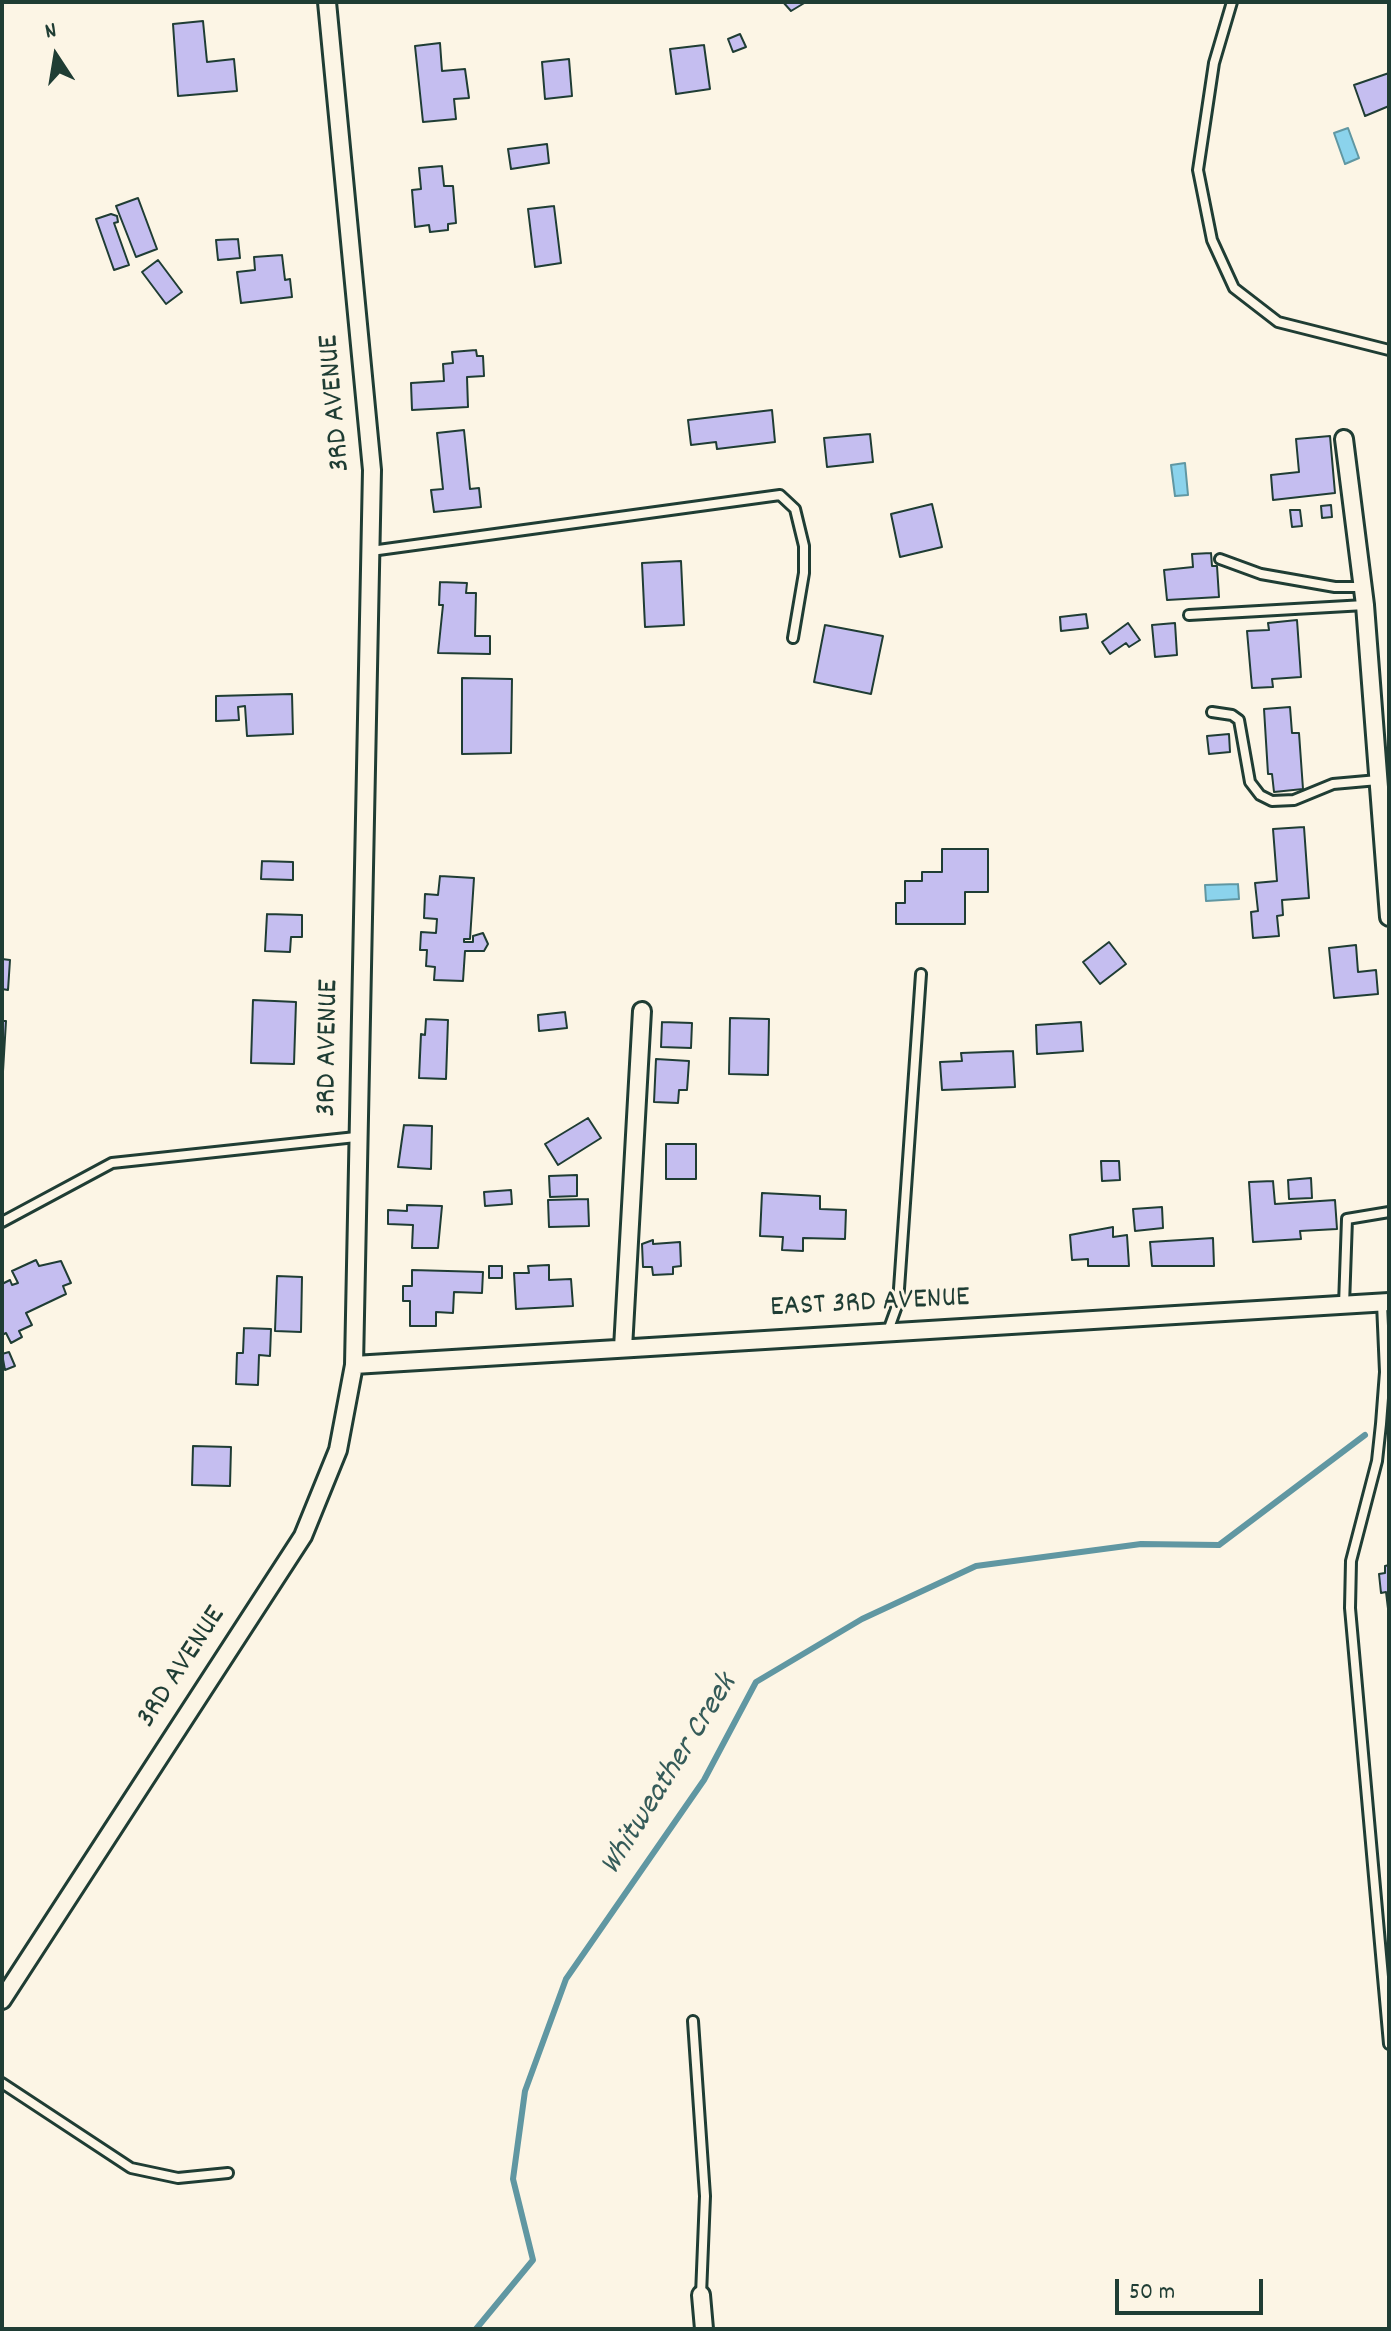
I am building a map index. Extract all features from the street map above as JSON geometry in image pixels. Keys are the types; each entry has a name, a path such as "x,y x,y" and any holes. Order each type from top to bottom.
{"street":[{"name":"3RD AVENUE","path":"2,2000 303,1536 338,1450 354,1365 356,1137 372,470 327,2"},
{"path":"1344,439 1364,586 1389,915"},
{"path":"623,1348 642,1011"},
{"name":"EAST 3RD AVENUE","path":"354,1365 1386,1302"},
{"path":"701,2295 704,2329"}],"lane":[{"path":"1232,2 1214,63 1198,170 1217,252 1234,288 1278,322 1389,350"},
{"path":"370,551 780,495 795,509 804,546 804,573 793,638"},
{"path":"1220,559 1261,574 1335,587 1364,586"},
{"path":"1189,615 1365,605"},
{"path":"1212,712 1232,715 1239,720 1250,782 1260,795 1272,801 1294,800 1333,784 1379,780"},
{"path":"888,1332 898,1303 921,974"},
{"path":"2,1222 112,1163 356,1137"},
{"path":"1344,1305 1347,1219 1389,1212"},
{"path":"1386,1302 1385,1372 1377,1461 1351,1561 1350,1608 1389,2044"},
{"path":"693,2021 705,2196 701,2295"},
{"path":"2,2083 131,2168 178,2178 228,2173"}],"water":[{"path":"1348,128 1359,158 1345,164 1334,133"},
{"path":"1185,463 1188,495 1175,496 1171,465"},
{"path":"1238,884 1239,899 1206,901 1205,885"}],"building":[{"path":"783,2 806,2 791,11"},
{"path":"203,21 207,62 234,59 237,91 178,96 173,24"},
{"path":"740,34 746,47 733,52 728,39"},
{"path":"440,43 442,71 465,69 469,98 454,99 456,119 423,122 415,46"},
{"path":"704,45 710,89 676,94 670,49"},
{"path":"569,59 572,96 545,99 542,62"},
{"path":"1389,73 1389,106 1365,116 1354,85"},
{"path":"547,144 549,163 511,169 508,149"},
{"path":"442,166 444,186 453,186 456,223 448,224 448,230 430,232 429,225 415,227 412,190 421,189 419,168"},
{"path":"138,198 157,249 136,257 116,206"},
{"path":"554,206 561,263 535,267 528,209"},
{"path":"111,214 117,216 118,222 114,223 129,265 114,270 96,219"},
{"path":"238,239 240,258 218,260 216,240"},
{"path":"282,255 285,280 290,279 292,297 241,303 237,272 255,270 254,257"},
{"path":"158,260 182,292 166,304 142,272"},
{"path":"476,350 477,356 483,356 484,376 467,377 468,407 412,410 411,383 444,381 443,364 453,363 452,352"},
{"path":"772,410 775,442 717,449 716,442 691,445 688,420"},
{"path":"464,430 470,489 479,488 481,507 434,512 431,490 443,489 437,433"},
{"path":"870,434 873,462 827,467 824,438"},
{"path":"1330,436 1335,493 1273,500 1271,475 1299,472 1296,439"},
{"path":"932,504 942,547 900,557 891,514"},
{"path":"1331,505 1332,517 1322,518 1321,506"},
{"path":"1290,510 1300,510 1302,526 1292,527"},
{"path":"1211,553 1212,566 1217,566 1219,597 1167,600 1164,570 1193,567 1192,554"},
{"path":"681,561 684,625 645,627 642,563"},
{"path":"440,582 467,583 466,593 476,593 475,636 490,636 490,654 438,653 443,605 439,605"},
{"path":"1086,614 1088,628 1061,631 1060,617"},
{"path":"1297,620 1301,677 1272,679 1273,687 1252,688 1247,631 1269,630 1268,623"},
{"path":"1128,623 1140,640 1129,647 1126,643 1110,654 1102,642"},
{"path":"1175,623 1177,655 1155,657 1152,625"},
{"path":"825,625 883,636 871,694 814,682"},
{"path":"462,678 512,679 511,753 462,754"},
{"path":"292,694 293,734 247,736 245,706 238,707 239,720 216,721 216,696"},
{"path":"1290,707 1292,733 1299,733 1303,789 1274,792 1272,774 1268,774 1264,709"},
{"path":"1229,734 1230,752 1209,754 1207,736"},
{"path":"1304,827 1309,898 1282,900 1283,915 1277,916 1279,936 1253,938 1251,912 1258,911 1255,883 1277,881 1273,829"},
{"path":"942,849 988,849 988,892 965,892 965,924 896,924 896,903 905,903 905,881 922,881 922,872 942,872"},
{"path":"262,861 293,862 293,880 261,879"},
{"path":"440,876 474,878 470,939 464,939 464,942 473,942 473,936 483,933 488,944 484,951 465,951 463,981 434,980 435,967 426,966 427,950 420,950 421,932 436,933 437,919 424,918 425,894 438,895"},
{"path":"267,914 302,915 302,937 291,937 290,952 265,951"},
{"path":"1109,942 1126,964 1100,984 1083,962"},
{"path":"1356,945 1358,972 1376,970 1378,994 1334,998 1329,948"},
{"path":"2,959 10,960 8,990 2,989"},
{"path":"253,1000 296,1002 294,1064 251,1063"},
{"path":"565,1012 567,1028 539,1031 538,1015"},
{"path":"730,1018 769,1019 768,1075 729,1074"},
{"path":"426,1019 448,1020 446,1079 419,1078 421,1034 425,1035"},
{"path":"2,1021 6,1021 2,1088"},
{"path":"662,1022 692,1023 691,1048 661,1047"},
{"path":"1081,1022 1083,1051 1037,1054 1036,1025"},
{"path":"1013,1051 1015,1087 942,1090 940,1062 962,1061 961,1053"},
{"path":"656,1059 689,1061 687,1090 679,1090 678,1103 654,1102"},
{"path":"588,1118 601,1138 558,1165 545,1144"},
{"path":"404,1125 432,1126 431,1169 398,1167"},
{"path":"666,1144 696,1144 696,1179 666,1179"},
{"path":"1101,1161 1119,1161 1120,1180 1102,1181"},
{"path":"577,1175 577,1196 550,1197 549,1176"},
{"path":"1311,1178 1312,1198 1289,1199 1288,1180"},
{"path":"1273,1181 1275,1204 1335,1200 1337,1229 1300,1231 1301,1239 1253,1242 1249,1182"},
{"path":"511,1190 512,1204 485,1206 484,1192"},
{"path":"762,1193 820,1196 820,1209 846,1210 845,1239 803,1238 803,1251 782,1250 783,1237 760,1236"},
{"path":"588,1199 589,1226 549,1227 548,1200"},
{"path":"407,1205 442,1206 438,1248 412,1248 413,1225 388,1224 388,1210 407,1211"},
{"path":"1162,1207 1163,1228 1135,1231 1133,1209"},
{"path":"1113,1227 1113,1237 1127,1235 1129,1266 1088,1266 1088,1259 1072,1260 1070,1235"},
{"path":"1213,1238 1214,1266 1152,1266 1150,1242"},
{"path":"653,1240 653,1244 680,1242 681,1266 673,1267 673,1274 653,1275 652,1267 643,1267 642,1244"},
{"path":"36,1260 39,1266 61,1261 71,1283 63,1286 66,1294 26,1313 32,1325 19,1331 22,1337 11,1343 6,1333 2,1335 2,1284 10,1280 12,1285 18,1283 12,1271"},
{"path":"549,1265 549,1280 571,1279 573,1306 516,1309 514,1273 529,1273 528,1266"},
{"path":"489,1266 502,1266 502,1278 489,1278"},
{"path":"412,1270 483,1272 482,1293 454,1292 453,1313 436,1312 436,1326 410,1326 410,1301 403,1301 403,1286 412,1286"},
{"path":"277,1276 302,1277 301,1332 275,1331"},
{"path":"244,1328 271,1329 270,1356 259,1355 258,1385 236,1384 237,1353 243,1353"},
{"path":"9,1352 15,1366 5,1370 2,1354"},
{"path":"193,1446 231,1447 230,1486 192,1485"},
{"path":"1389,1565 1389,1617 1386,1592 1381,1593 1379,1574 1385,1573 1385,1566"}],"waterway":[{"name":"Whitweather Creek","path":"476,2329 533,2260 513,2179 525,2091 566,1979 704,1780 756,1682 862,1619 976,1566 1141,1544 1219,1545 1365,1435"}]}
